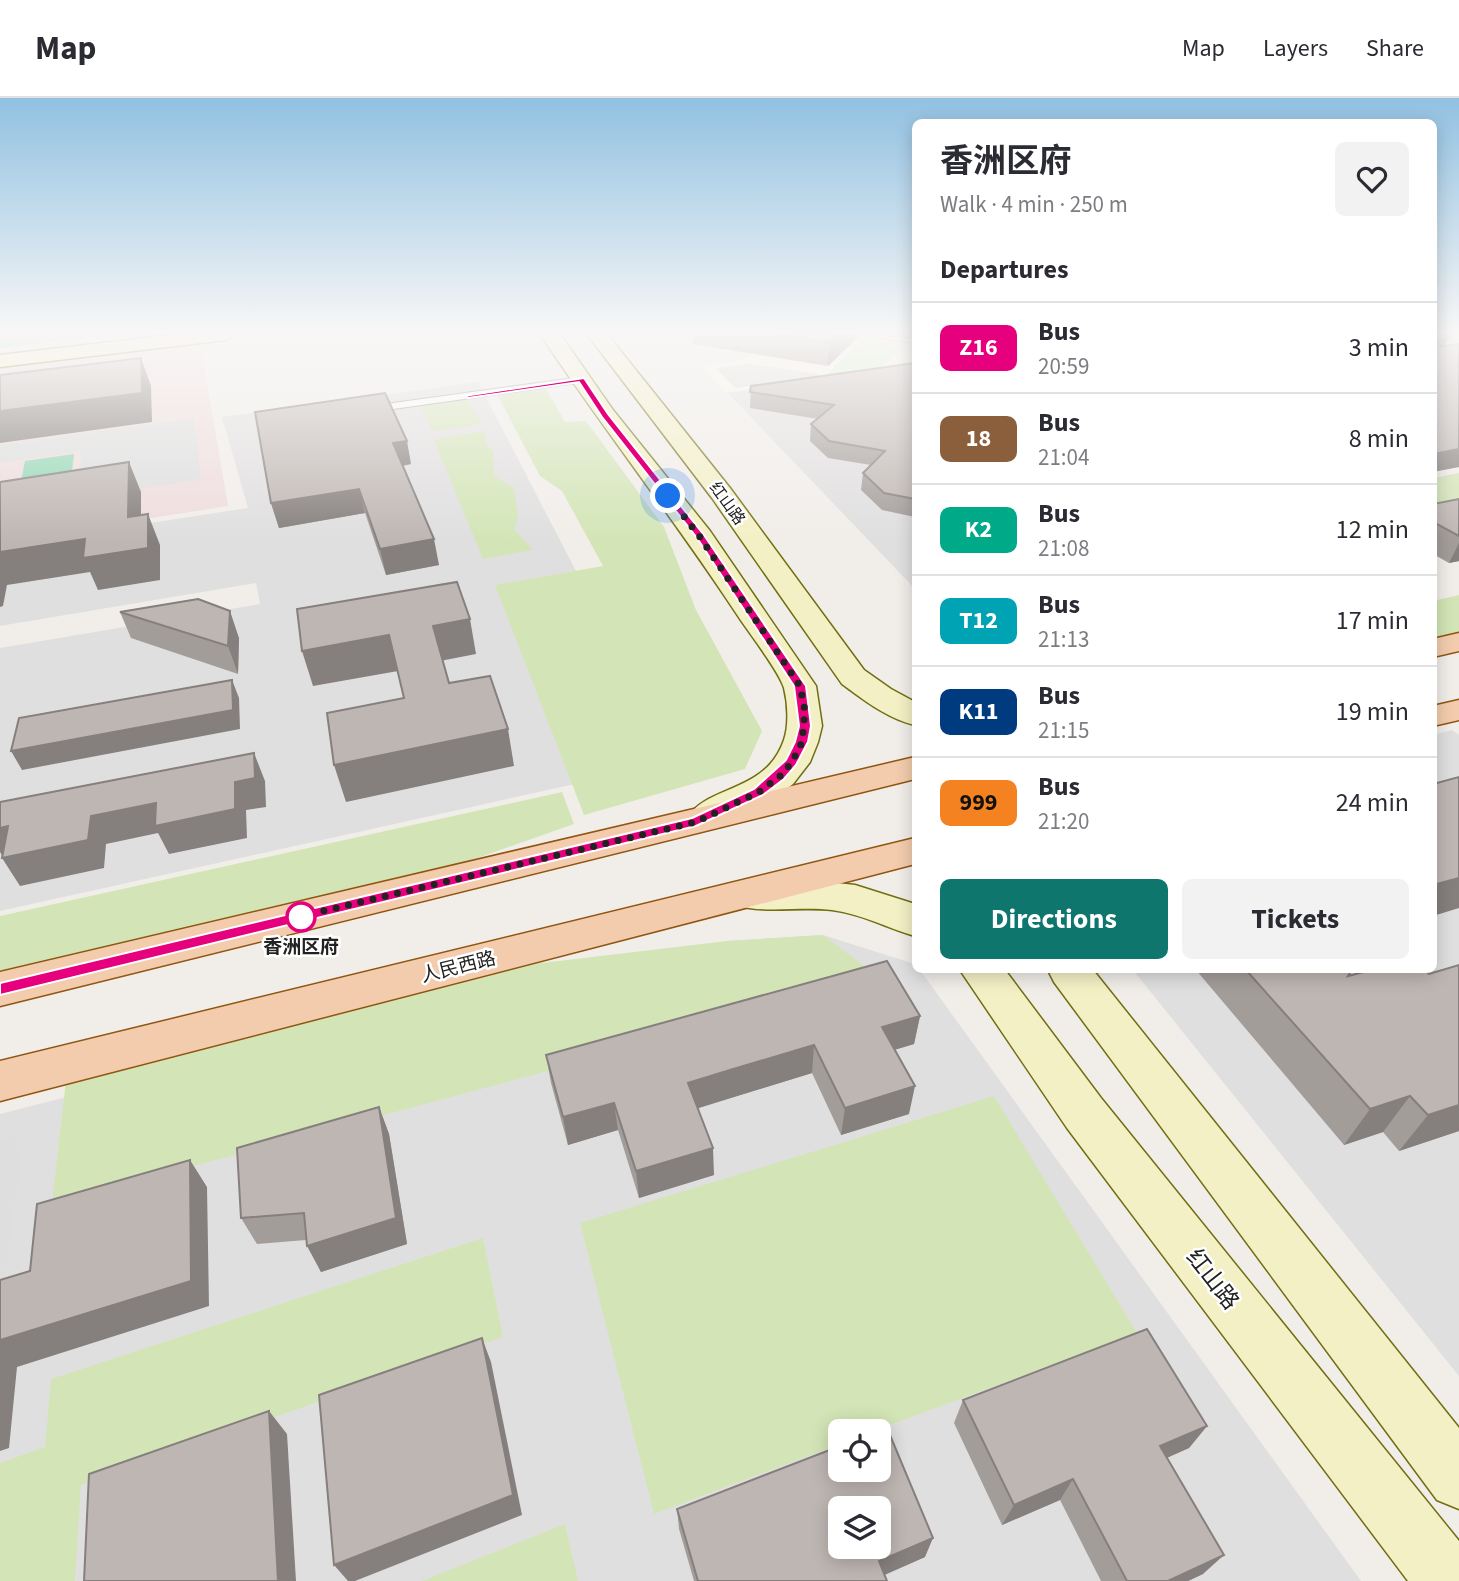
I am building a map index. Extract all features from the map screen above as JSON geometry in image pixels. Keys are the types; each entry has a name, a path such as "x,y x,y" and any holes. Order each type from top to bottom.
{"main road":[{"path":"596,403 700,537 800,686 805,726 802,742 792,762 780,776 759,792 696,822"},
{"name":"红山路","path":"651,403 721,493 853,677 879,696 912,713"},
{"path":"1437,647 1459,642"},
{"path":"1437,715 1459,710"},
{"path":"0,989 912,769"},
{"name":"人民西路","path":"0,1081 912,852"},
{"path":"737,896 772,892 836,896 867,902 912,919"},
{"name":"红山路","path":"983,973 1084,1113 1449,1581"},
{"path":"1071,973 1459,1478"}],"lane":[{"path":"364,411 419,403"}],"shaded area":[{"path":"0,403 210,403 228,506 0,542"},
{"path":"323,403 489,403 675,762 0,911 0,648 260,604 256,583 0,626 0,546 248,508 222,417"},
{"path":"738,403 912,403 912,586"},
{"path":"194,418 201,479 80,498 81,451 0,463 0,445"},
{"path":"1452,730 1459,735 1459,1376 1135,973 1437,973 1437,734"},
{"path":"823,935 912,963 912,973 922,973 1361,1581 0,1581 0,1114 484,990 727,941"},
{"path":"24,1133 4,1286 0,1287 0,1140"}],"green space":[{"path":"470,403 482,424 433,431 420,406"},
{"path":"502,403 554,403 565,422 586,421 664,527 696,610 762,731 745,769 584,815 495,585 603,566 562,491 540,476"},
{"path":"485,431 486,445 494,452 494,476 514,488 518,517 514,529 533,550 483,559 434,440"},
{"path":"74,454 69,495 17,502 25,461"},
{"path":"1459,473 1459,511 1437,516 1437,477"},
{"path":"1459,595 1459,636 1441,641 1437,638 1437,600"},
{"path":"562,792 574,824 370,896 0,981 0,916"},
{"path":"823,935 884,981 52,1204 68,1062 483,970 727,941"},
{"path":"994,1096 1137,1333 891,1425 891,1419 828,1419 828,1449 654,1514 580,1223"},
{"path":"483,1238 503,1337 81,1485 75,1581 0,1581 0,1463 45,1447 51,1379"},
{"path":"565,1524 578,1581 422,1581"}],"building":[{"path":"0,403 61,403 0,411"},
{"path":"315,403 390,403 407,441 393,443 434,539 380,549 359,489 271,503 255,412"},
{"path":"822,403 912,403 912,498 884,493 863,473 885,451 829,441 811,424 834,405"},
{"path":"1437,403 1459,403 1459,449 1437,453"},
{"path":"129,462 128,517 148,514 148,548 83,558 85,539 0,552 0,482"},
{"path":"1459,499 1459,536 1437,524 1437,503"},
{"path":"457,582 470,619 433,626 449,683 490,676 508,729 334,765 327,713 404,698 389,635 302,651 297,609"},
{"path":"198,599 230,611 228,646 120,612"},
{"path":"232,680 233,710 11,751 19,718"},
{"path":"254,753 255,778 235,782 235,809 155,826 156,803 91,816 88,840 2,858 8,826 0,828 0,802"},
{"path":"1459,777 1459,878 1437,884 1437,783"},
{"path":"887,961 920,1016 882,1027 915,1086 845,1108 814,1045 730,1070 688,1083 713,1148 636,1171 614,1103 563,1117 546,1055"},
{"path":"1459,965 1459,1105 1428,1115 1410,1096 1370,1109 1249,973 1350,973 1348,976 1360,973 1429,974"},
{"path":"379,1107 396,1218 307,1246 304,1213 241,1218 237,1148"},
{"path":"190,1160 191,1281 0,1340 0,1280 30,1271 37,1204"},
{"path":"1147,1329 1207,1426 1160,1446 1224,1555 1168,1581 1127,1581 1073,1479 1014,1505 963,1400"},
{"path":"482,1338 513,1495 334,1565 319,1395"},
{"path":"269,1411 278,1581 84,1581 89,1474"},
{"path":"891,1438 933,1538 891,1556 891,1496 828,1496 828,1559 884,1559 879,1561 887,1581 698,1581 677,1509 828,1451 828,1482 891,1482"}],"bus line":[{"name":"Z16","path":"0,989 696,822 732,807 780,776 792,762 802,742 805,711 800,686 700,537 596,403"}],"place":[{"name":"香洲区府","path":"301,917"}],"route":[{"path":"301,917 294,918 696,822 732,807 780,776 792,762 802,742 805,711 800,686 700,537 668,496"}]}
